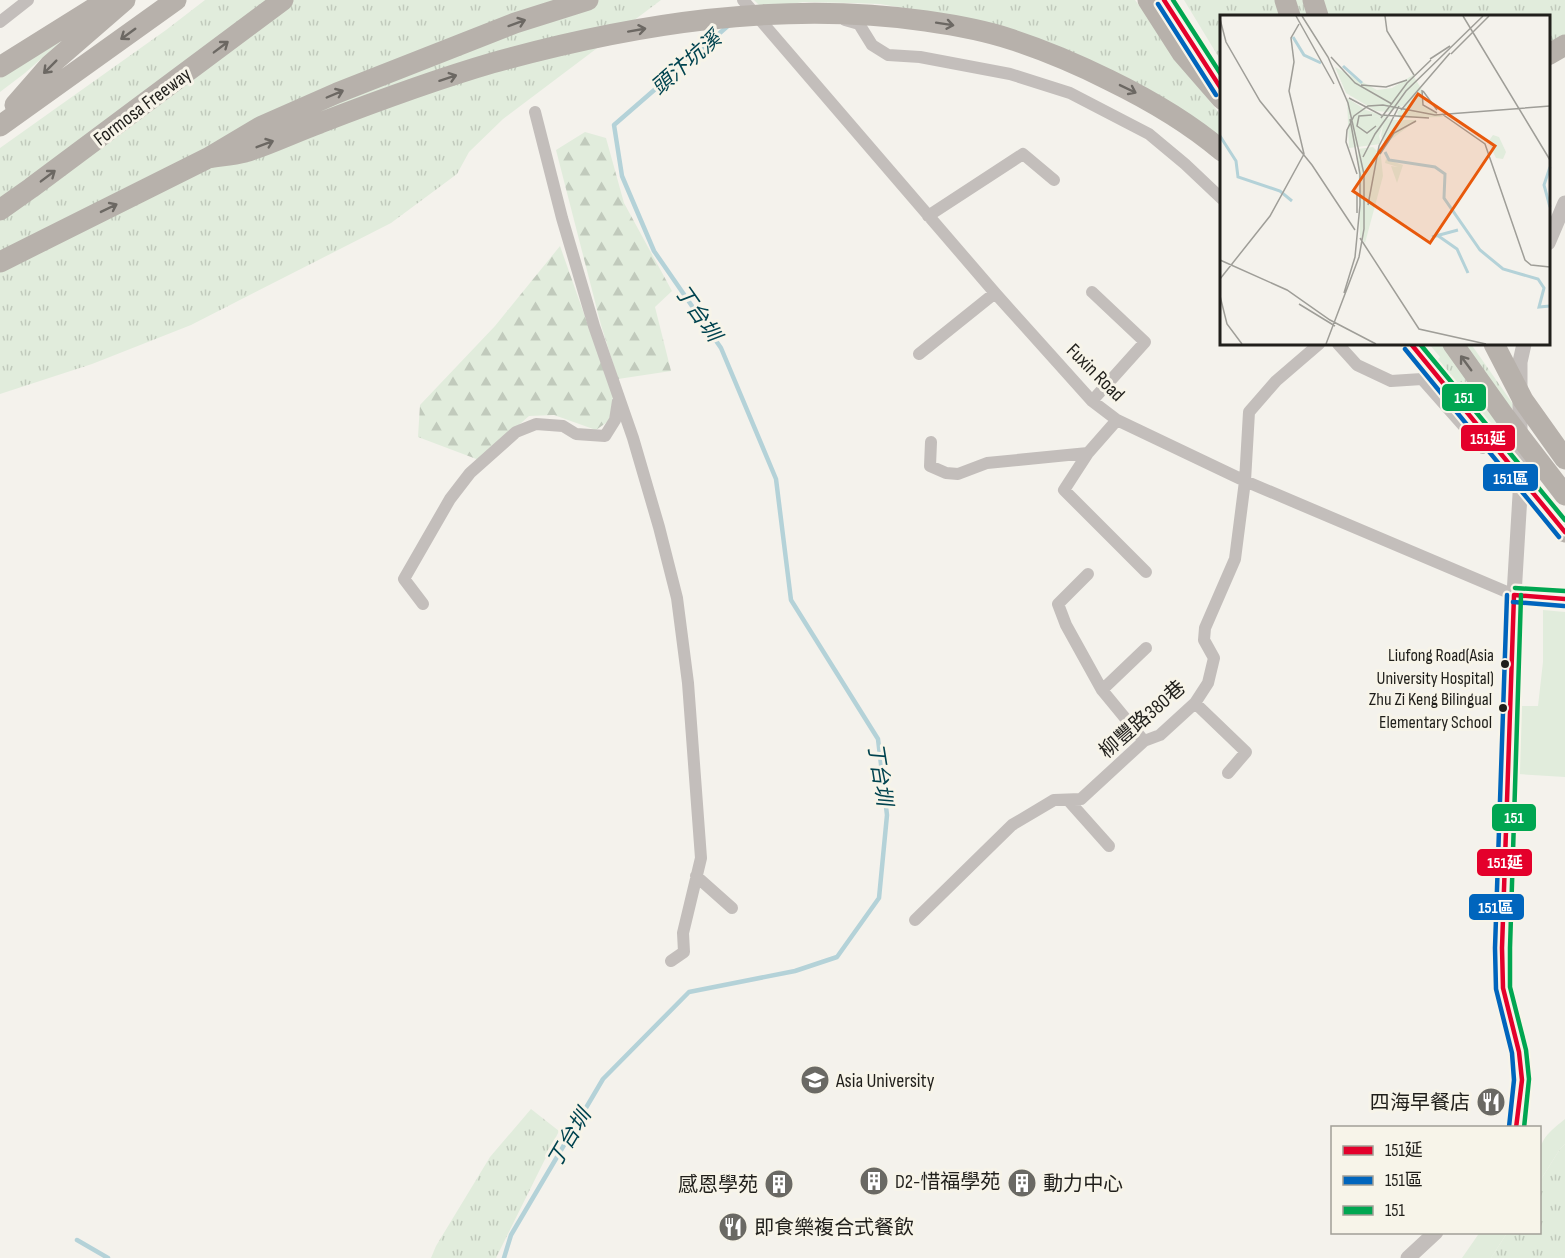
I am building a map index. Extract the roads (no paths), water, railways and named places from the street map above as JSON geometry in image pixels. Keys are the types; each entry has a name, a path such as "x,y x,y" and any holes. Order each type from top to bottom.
{"highway":[{"path":"0,67 107,0"},
{"path":"0,124 50,65 125,0"},
{"path":"0,124 176,0"},
{"name":"Formosa Freeway","path":"0,210 283,0"},
{"path":"0,262 208,158 262,126 337,93 515,23 588,0"},
{"path":"1148,0 1182,53 1220,98"},
{"path":"1164,0 1220,89"},
{"path":"1285,0 1290,15"},
{"path":"1313,0 1318,15"},
{"path":"208,158 244,152 412,89 492,63 586,40 661,26 775,12 888,15 959,26 1008,38 1081,66 1142,96 1207,138 1220,150"},
{"path":"1550,54 1565,45"},
{"path":"1412,345 1565,532"},
{"path":"1454,345 1498,408 1565,495"},
{"path":"1494,345 1523,400 1565,459"}],"street":[{"path":"0,22 28,0"},
{"name":"Fuxin Road","path":"744,1 995,293 1092,401 1117,420 1245,481 1514,595 1565,599"},
{"path":"763,24 833,17 858,24 872,45 888,55 920,57 1010,74 1070,93 1149,134 1185,164 1220,198"},
{"path":"535,112 562,218 633,438 677,598 687,683 701,858 683,933 684,952 671,961"},
{"path":"928,216 1023,154 1054,180"},
{"path":"1550,238 1565,203"},
{"path":"1092,292 1145,342 1092,401"},
{"path":"919,354 995,293"},
{"name":"柳豐路380巷","path":"915,920 1012,825 1054,800 1081,799 1144,741 1160,735 1195,702 1208,683 1214,658 1204,640 1205,628 1235,559 1245,481 1249,412 1276,381 1318,345"},
{"path":"1339,345 1357,365 1391,381 1422,379 1520,489"},
{"path":"1516,1126 1522,1080 1519,1052 1503,987 1502,948 1514,595 1520,489 1520,362 1524,345"},
{"path":"423,604 404,579 450,499 470,473 516,432 536,424 563,426 576,434 605,436 615,420 619,398"},
{"path":"1117,420 1088,453 1064,490 1146,572"},
{"path":"931,442 930,466 946,473 958,474 987,463 1088,453"},
{"path":"1088,574 1058,604 1066,625 1102,690 1144,741"},
{"path":"1102,690 1146,648"},
{"path":"1195,702 1246,752 1228,773"},
{"path":"1068,800 1109,846"},
{"path":"696,876 732,908"},
{"path":"1408,1258 1435,1234"}],"waterway":[{"name":"丁台圳","path":"504,1258 511,1235 603,1079 689,992 795,971 837,957 879,898 887,815 878,739 791,600 776,479 721,348 654,251 622,176 614,125 729,25"},
{"path":"77,1240 108,1258"}],"place":[{"name":"Liufong Road(Asia University Hospital)","path":"1505,664"},
{"name":"Zhu Zi Keng Bilingual Elementary School","path":"1503,708"},
{"name":"Asia University","path":"815,1080"},
{"name":"四海早餐店","path":"1491,1102"},
{"name":"D2-惜福學苑","path":"874,1181"},
{"name":"動力中心","path":"1022,1183"},
{"name":"感恩學苑","path":"779,1184"},
{"name":"即食樂複合式餐飲","path":"733,1227"}],"water label":[{"name":"頭汴坑溪","path":"686,63"}]}
